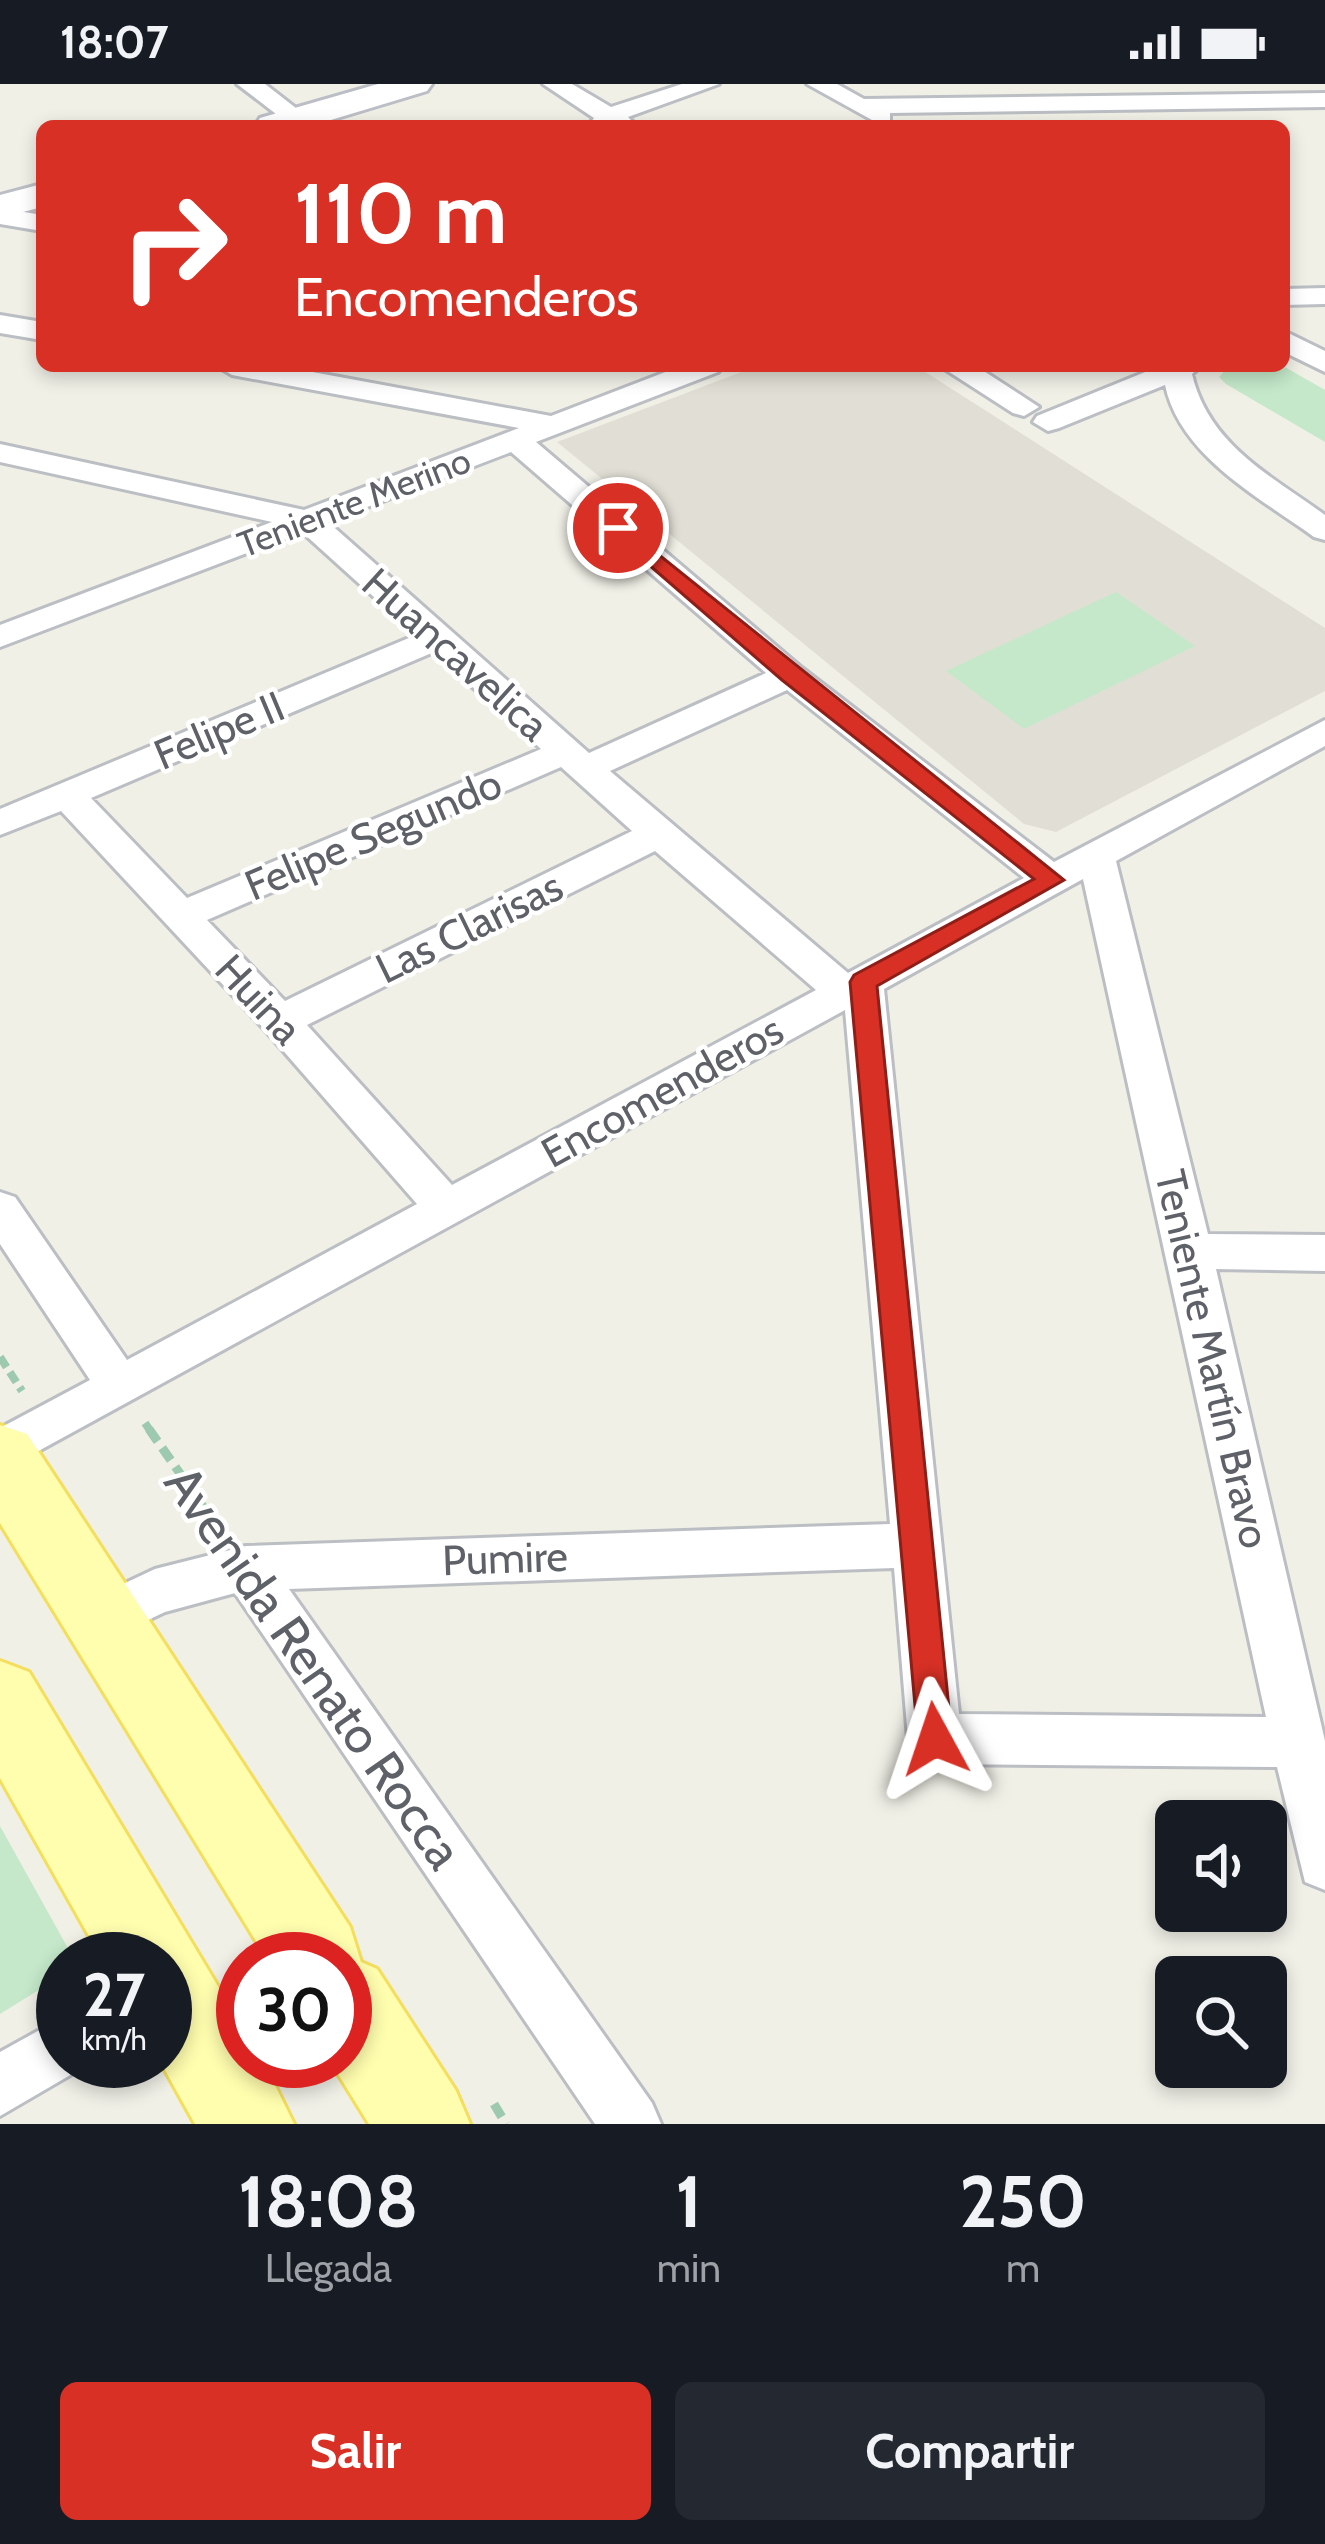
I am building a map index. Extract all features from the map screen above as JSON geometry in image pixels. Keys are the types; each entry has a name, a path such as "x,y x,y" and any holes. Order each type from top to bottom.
{"main road":[{"path":"0,1455 302,1932"},
{"path":"0,1699 136,1932"},
{"path":"192,2029 247,2124"},
{"path":"372,2044 423,2124"}],"street":[{"path":"249,84 284,120"},
{"path":"293,120 415,84"},
{"path":"555,84 608,120"},
{"path":"616,120 707,84"},
{"path":"819,84 884,120"},
{"path":"858,106 1022,94 1325,100"},
{"path":"0,212 36,197"},
{"path":"0,212 36,221"},
{"path":"1290,297 1325,296"},
{"path":"0,324 36,331"},
{"path":"1290,343 1325,363"},
{"path":"265,372 555,425"},
{"name":"Teniente Merino","path":"0,637 692,372"},
{"path":"966,372 1036,415 1169,372"},
{"path":"1180,372 1178,386 1201,436 1325,530"},
{"path":"515,440 790,675 1052,880"},
{"name":"Huancavelica","path":"0,453 307,520 658,834 854,987"},
{"name":"Felipe II","path":"0,823 439,638"},
{"name":"Felipe Segundo","path":"181,916 790,675"},
{"name":"Encomenderos","path":"0,1455 1325,731"},
{"name":"Huina","path":"66,794 280,1021 447,1209"},
{"name":"Las Clarisas","path":"280,1021 658,834"},
{"name":"Teniente Martín Bravo","path":"1096,856 1190,1252 1325,1863"},
{"path":"854,987 935,1739 1298,1742"},
{"path":"0,1209 120,1387"},
{"path":"1190,1252 1325,1252"},
{"name":"Pumire","path":"103,1618 155,1592 246,1568 917,1545"},
{"name":"Avenida Renato Rocca","path":"246,1568 631,2124"},
{"path":"0,2086 36,2063"}],"path":[{"name":"Avenida Renato Rocca","path":"120,1387 246,1568"}],"shaded area":[{"path":"741,372 925,372 1325,628 1325,691 1056,832 1024,824 557,442"}],"green space":[{"path":"1290,370 1325,390 1325,442 1226,384 1219,377 1224,372"},
{"path":"1116,592 1195,646 1024,729 946,671"},
{"path":"0,1826 59,1932 36,1932 36,1992 0,2014"}],"route":[{"path":"618,528 790,675 1052,880 863,982 935,1739"}]}
